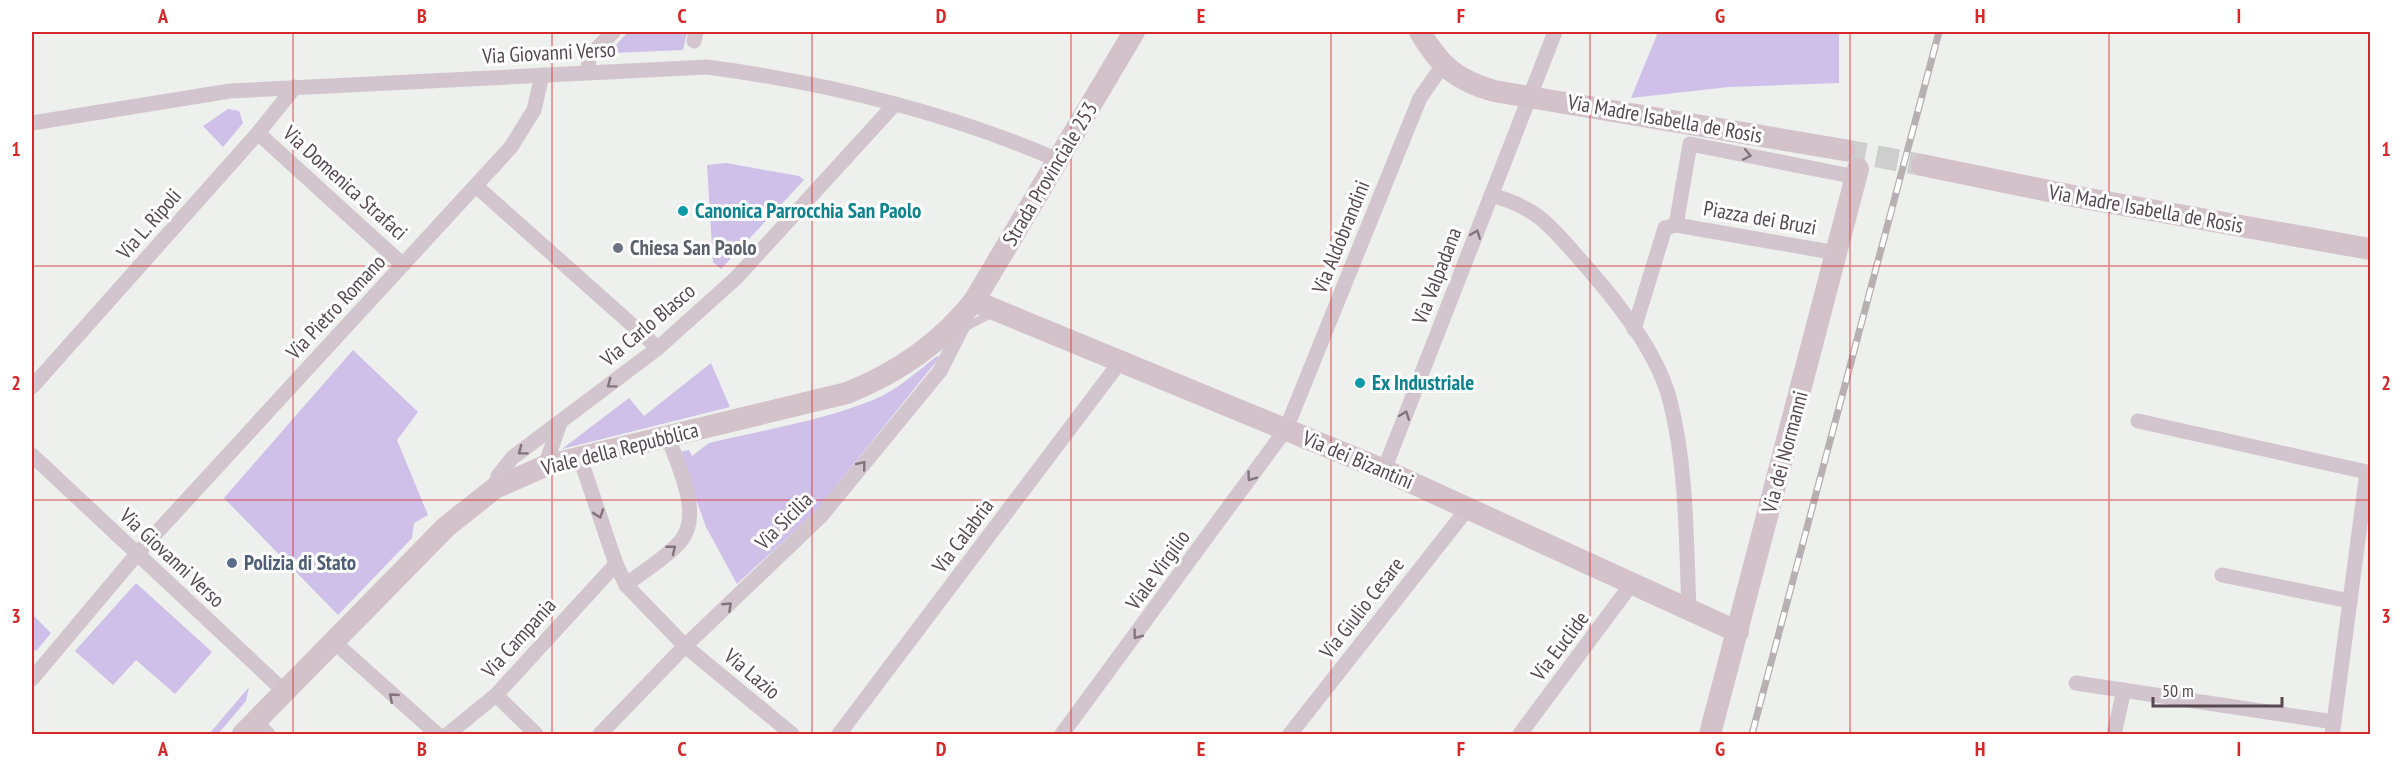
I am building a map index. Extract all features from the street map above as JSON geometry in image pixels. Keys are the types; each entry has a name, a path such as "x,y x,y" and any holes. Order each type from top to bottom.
{"street":[{"path":"588,71 589,57 613,32"},
{"name":"Strada Provinciale 253","path":"967,315 1134,32"},
{"path":"1420,32 1443,65"},
{"name":"Via Valpadana","path":"1384,470 1525,110 1527,96 1554,32"},
{"name":"Via Madre Isabella de Rosis","path":"1443,65 1459,78 1477,86 1844,150"},
{"name":"Via Aldobrandini","path":"1286,429 1420,98 1443,65"},
{"name":"Via Giovanni Verso","path":"32,123 230,91 588,71 707,67 778,77 895,104 1015,141 1058,160"},
{"name":"Via Pietro Romano","path":"32,679 137,554 476,186 524,128 534,110 542,75"},
{"name":"Via L. Ripoli","path":"32,387 258,133 295,87"},
{"name":"Via Carlo Blasco","path":"495,488 498,476 513,458 658,348 736,278 895,104"},
{"name":"Via Domenica Strafaci","path":"258,133 403,265"},
{"path":"1634,329 1665,228 1677,225 1690,144 1857,173"},
{"name":"Via Madre Isabella de Rosis","path":"1922,165 2079,197 2370,249"},
{"name":"Via dei Normanni","path":"1710,735 1857,173"},
{"path":"476,186 658,348"},
{"path":"1491,195 1528,208 1544,220 1598,279 1634,329 1655,366 1670,399 1682,483 1689,609"},
{"name":"Piazza dei Bruzi","path":"1677,225 1837,253"},
{"name":"Via dei Bizantini","path":"967,315 998,312 1286,429 1384,470 1738,632"},
{"name":"Viale della Repubblica","path":"256,730 285,692 446,526 495,488 545,465 846,393 883,379 910,363 967,315"},
{"name":"Via Sicilia","path":"600,735 685,646 821,516 940,371 967,315"},
{"name":"Via Calabria","path":"839,735 1120,362"},
{"path":"2076,683 2332,728 2367,472 2138,421"},
{"path":"545,465 560,423"},
{"name":"Viale Virgilio","path":"1062,735 1286,429"},
{"path":"626,585 680,543 689,523 687,499 668,436"},
{"name":"Via Giovanni Verso","path":"32,455 285,692"},
{"name":"Via Lazio","path":"580,458 616,564 626,585 685,646 792,735"},
{"name":"Via Giulio Cesare","path":"1290,735 1468,508"},
{"name":"Via Campania","path":"448,735 496,695 616,564"},
{"path":"2222,575 2350,601"},
{"name":"Via Euclide","path":"1520,735 1633,582"},
{"path":"333,641 437,735"},
{"path":"2114,735 2124,690"},
{"path":"496,695 536,735"}],"lane":[{"path":"967,315 978,319 998,312"}],"shaded area":[{"path":"628,32 687,32 683,50 613,53 614,47"},
{"path":"1658,32 1839,32 1839,83 1729,87 1631,98"},
{"path":"228,109 239,111 243,123 223,147 203,126"},
{"path":"726,163 799,176 804,180 721,269 713,262 707,165"},
{"path":"353,350 418,412 397,440 428,515 414,523 412,538 338,615 224,498"},
{"path":"937,356 939,358 816,511 737,584 706,527 679,452 689,450 692,456 709,443 812,419 873,400 899,386"},
{"path":"711,363 730,407 562,449 629,398 644,416"},
{"path":"136,583 212,652 175,694 136,660 113,685 75,651"},
{"path":"32,614 51,633 37,650 32,651"},
{"path":"249,687 246,701 218,734 209,734"}],"tunnel":[{"path":"1844,150 1922,165"}],"railway":[{"path":"1752,734 1939,32"}],"place":[{"name":"Canonica Parrocchia San Paolo","path":"683,211"},
{"name":"Chiesa San Paolo","path":"618,248"},
{"name":"Ex Industriale","path":"1360,383"},
{"name":"Polizia di Stato","path":"232,563"}]}
